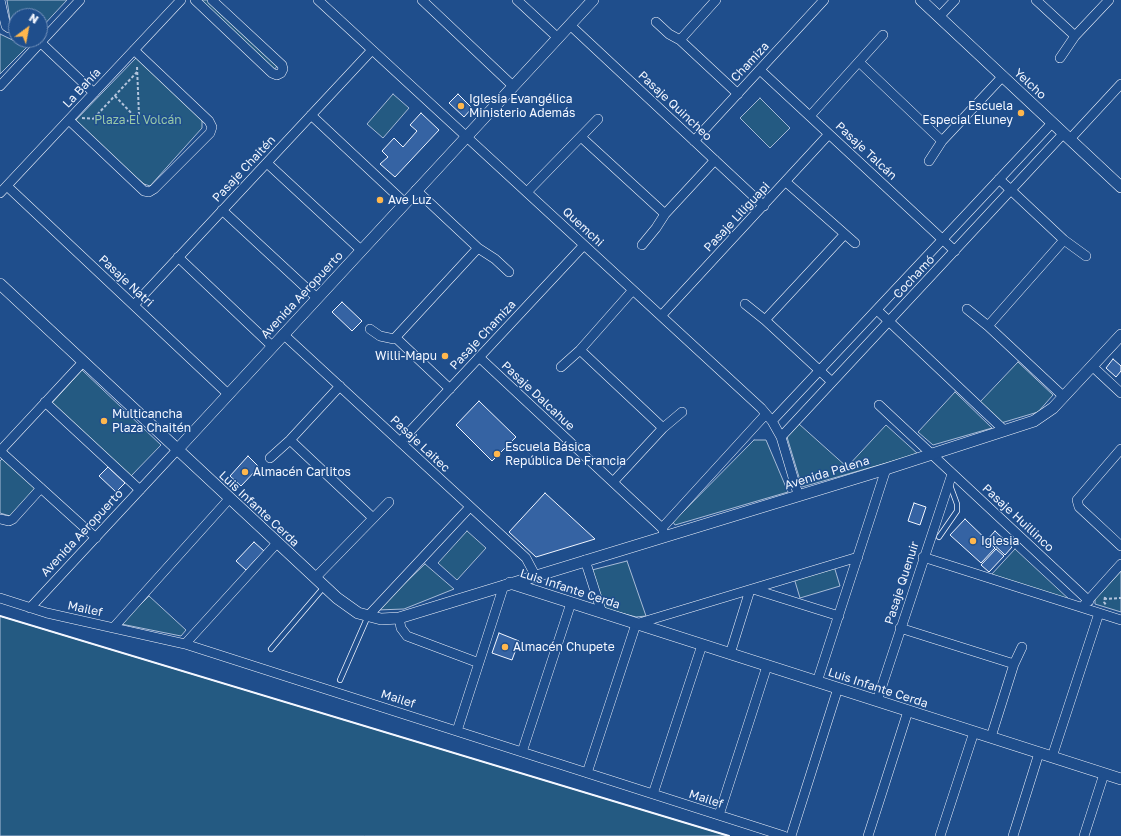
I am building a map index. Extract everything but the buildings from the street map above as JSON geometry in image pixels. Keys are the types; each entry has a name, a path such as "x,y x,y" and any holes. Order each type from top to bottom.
{"street":[{"path":"0,0 6,26 8,27"},
{"path":"48,32 80,0"},
{"name":"La Bahía","path":"0,193 94,93 135,52 181,0"},
{"path":"195,0 272,73 277,75 281,73 283,69 282,65 212,0"},
{"name":"Quemchi","path":"318,0 633,290 769,418 781,436 798,494"},
{"path":"422,0 513,86"},
{"path":"517,0 558,38"},
{"name":"Avenida Aeropuerto","path":"30,608 593,0"},
{"path":"680,40 716,0"},
{"name":"Chamiza","path":"694,141 824,0"},
{"name":"Yelcho","path":"921,0 1121,187"},
{"path":"939,17 954,0"},
{"path":"1036,0 1075,36"},
{"path":"1060,58 1075,36 1109,0"},
{"path":"656,22 669,34 680,40 738,94"},
{"name":"Pasaje Quincheo","path":"570,25 764,206"},
{"path":"810,116 883,35"},
{"path":"0,86 33,48"},
{"path":"46,48 94,93"},
{"name":"Pasaje Chaitén","path":"134,305 372,50"},
{"path":"70,119 144,191 149,192 154,189 210,133 212,127 209,122 135,52"},
{"path":"859,62 942,140"},
{"name":"Pasaje Talcán","path":"760,70 955,250"},
{"path":"929,161 942,140 1003,76"},
{"name":"Cochamó","path":"781,436 1011,190 1121,84"},
{"path":"311,115 405,203"},
{"path":"527,192 598,119"},
{"name":"Cochamó","path":"664,532 769,418 820,371 1052,123"},
{"name":"Pasaje Liliguapi","path":"661,316 829,134"},
{"path":"581,136 665,214"},
{"path":"642,245 665,214 715,160"},
{"path":"267,163 361,250"},
{"path":"1000,179 1064,240 1086,256"},
{"path":"786,182 855,244"},
{"name":"Pasaje Natri","path":"7,186 228,394"},
{"path":"416,190 478,248 495,259 509,272"},
{"path":"222,210 317,298"},
{"path":"765,320 844,235"},
{"path":"988,326 1064,240"},
{"name":"Pasaje Chamiza","path":"400,442 584,245"},
{"path":"370,329 380,336 392,340 396,338 478,248"},
{"path":"178,257 272,346"},
{"name":"Luis Infante Cerda","path":"0,284 314,578 352,609 368,616 381,619 399,618 507,584 571,603 1121,779"},
{"path":"561,367 580,350 633,290"},
{"path":"745,304 765,320 832,382"},
{"path":"967,309 988,326 1064,397"},
{"path":"877,310 1005,432"},
{"name":"Pasaje Laitec","path":"283,334 526,558 535,575"},
{"name":"Avenida Palena","path":"507,584 585,560 664,532 886,469 930,453 1005,432 1044,416 1064,397 1121,335"},
{"path":"396,338 450,389"},
{"path":"580,350 663,428"},
{"name":"Pasaje Dalcahue","path":"479,357 613,482 664,532"},
{"path":"83,362 0,451 96,538"},
{"path":"1092,366 1121,393"},
{"path":"270,458 290,440 340,386"},
{"path":"46,402 140,490"},
{"name":"Pasaje Huillinco","path":"879,404 952,474 1089,600"},
{"path":"613,482 663,428 682,412"},
{"path":"290,440 373,518"},
{"path":"1121,449 1077,500 1079,507 1121,546"},
{"path":"817,682 886,469"},
{"name":"Pasaje Quenuir","path":"877,701 923,557 952,474"},
{"path":"0,518 9,520 13,519 41,488"},
{"path":"114,627 230,499"},
{"path":"314,578 389,502"},
{"path":"368,616 470,507"},
{"path":"185,644 277,543"},
{"path":"587,773 636,624 858,557"},
{"path":"923,557 1121,620"},
{"path":"585,560 602,613"},
{"path":"1082,608 1121,564"},
{"path":"457,731 507,584"},
{"path":"752,590 838,616"},
{"path":"730,654 752,590"},
{"name":"Mailef","path":"0,598 30,608 185,644 784,836"},
{"path":"522,752 571,603"},
{"path":"1052,757 1099,613"},
{"path":"399,618 402,631 410,638 479,663"},
{"path":"900,628 1014,664"},
{"path":"653,794 702,645"},
{"path":"991,738 1014,664 1022,647"},
{"path":"719,815 767,666"},
{"path":"791,836 838,688"},
{"path":"868,836 908,711"},
{"path":"940,836 974,732"},
{"path":"1013,836 1039,753"},
{"path":"1084,836 1104,774"}],"lane":[{"path":"939,537 954,518 958,507 949,483"},
{"path":"271,649 324,587"},
{"path":"340,680 368,616"}],"path":[{"path":"135,52 139,116 137,119"},
{"path":"94,119 137,72"},
{"path":"115,96 137,119"},
{"path":"70,119 133,121 137,119"},
{"path":"1103,599 1108,594"},
{"path":"1103,599 1121,598"},
{"path":"1103,599 1105,605 1110,608"}],"green space":[{"path":"7,0 67,0 48,20 48,8 8,8"},
{"path":"199,0 209,0 278,65 274,70"},
{"path":"0,34 8,38 8,48 26,48 0,74"},
{"name":"Plaza El Volcán","path":"136,58 202,119 202,128 150,186 144,184 73,123"},
{"path":"393,94 409,108 383,138 367,124"},
{"path":"760,98 790,128 770,148 740,118"},
{"path":"1018,362 1053,395 1038,412 1001,423 980,402"},
{"path":"82,370 161,445 131,476 51,404"},
{"path":"955,392 992,428 933,445 918,432"},
{"path":"799,424 847,467 886,425 918,454 802,487 787,437"},
{"path":"754,440 766,440 788,492 675,525 673,522"},
{"path":"4,457 38,489 10,516 0,513 0,461"},
{"path":"467,531 486,548 457,580 438,563"},
{"path":"1015,549 1071,601 991,575"},
{"path":"627,561 646,616 636,617 603,608 592,570"},
{"path":"425,564 454,589 404,609 377,610"},
{"path":"834,566 840,586 800,598 794,578"},
{"path":"1121,571 1121,612 1095,604 1095,599"},
{"path":"149,596 186,630 181,636 121,624"},
{"path":"0,616 729,836 0,836"}],"fence":[{"path":"0,616 729,836"}],"wall":[{"path":"0,616 729,836"}],"place":[{"name":"Iglesia Evangélica Ministerio Además","path":"461,106"},
{"name":"Escuela Especial Eluney","path":"1021,113"},
{"name":"Ave Luz","path":"380,200"},
{"name":"Willi-Mapu","path":"445,356"},
{"name":"Multicancha Plaza Chaitén","path":"104,421"},
{"name":"Escuela Básica República De Francia","path":"497,454"},
{"name":"Almacén Carlitos","path":"245,472"},
{"name":"Iglesia","path":"973,541"},
{"name":"Almacén Chupete","path":"505,647"}]}
